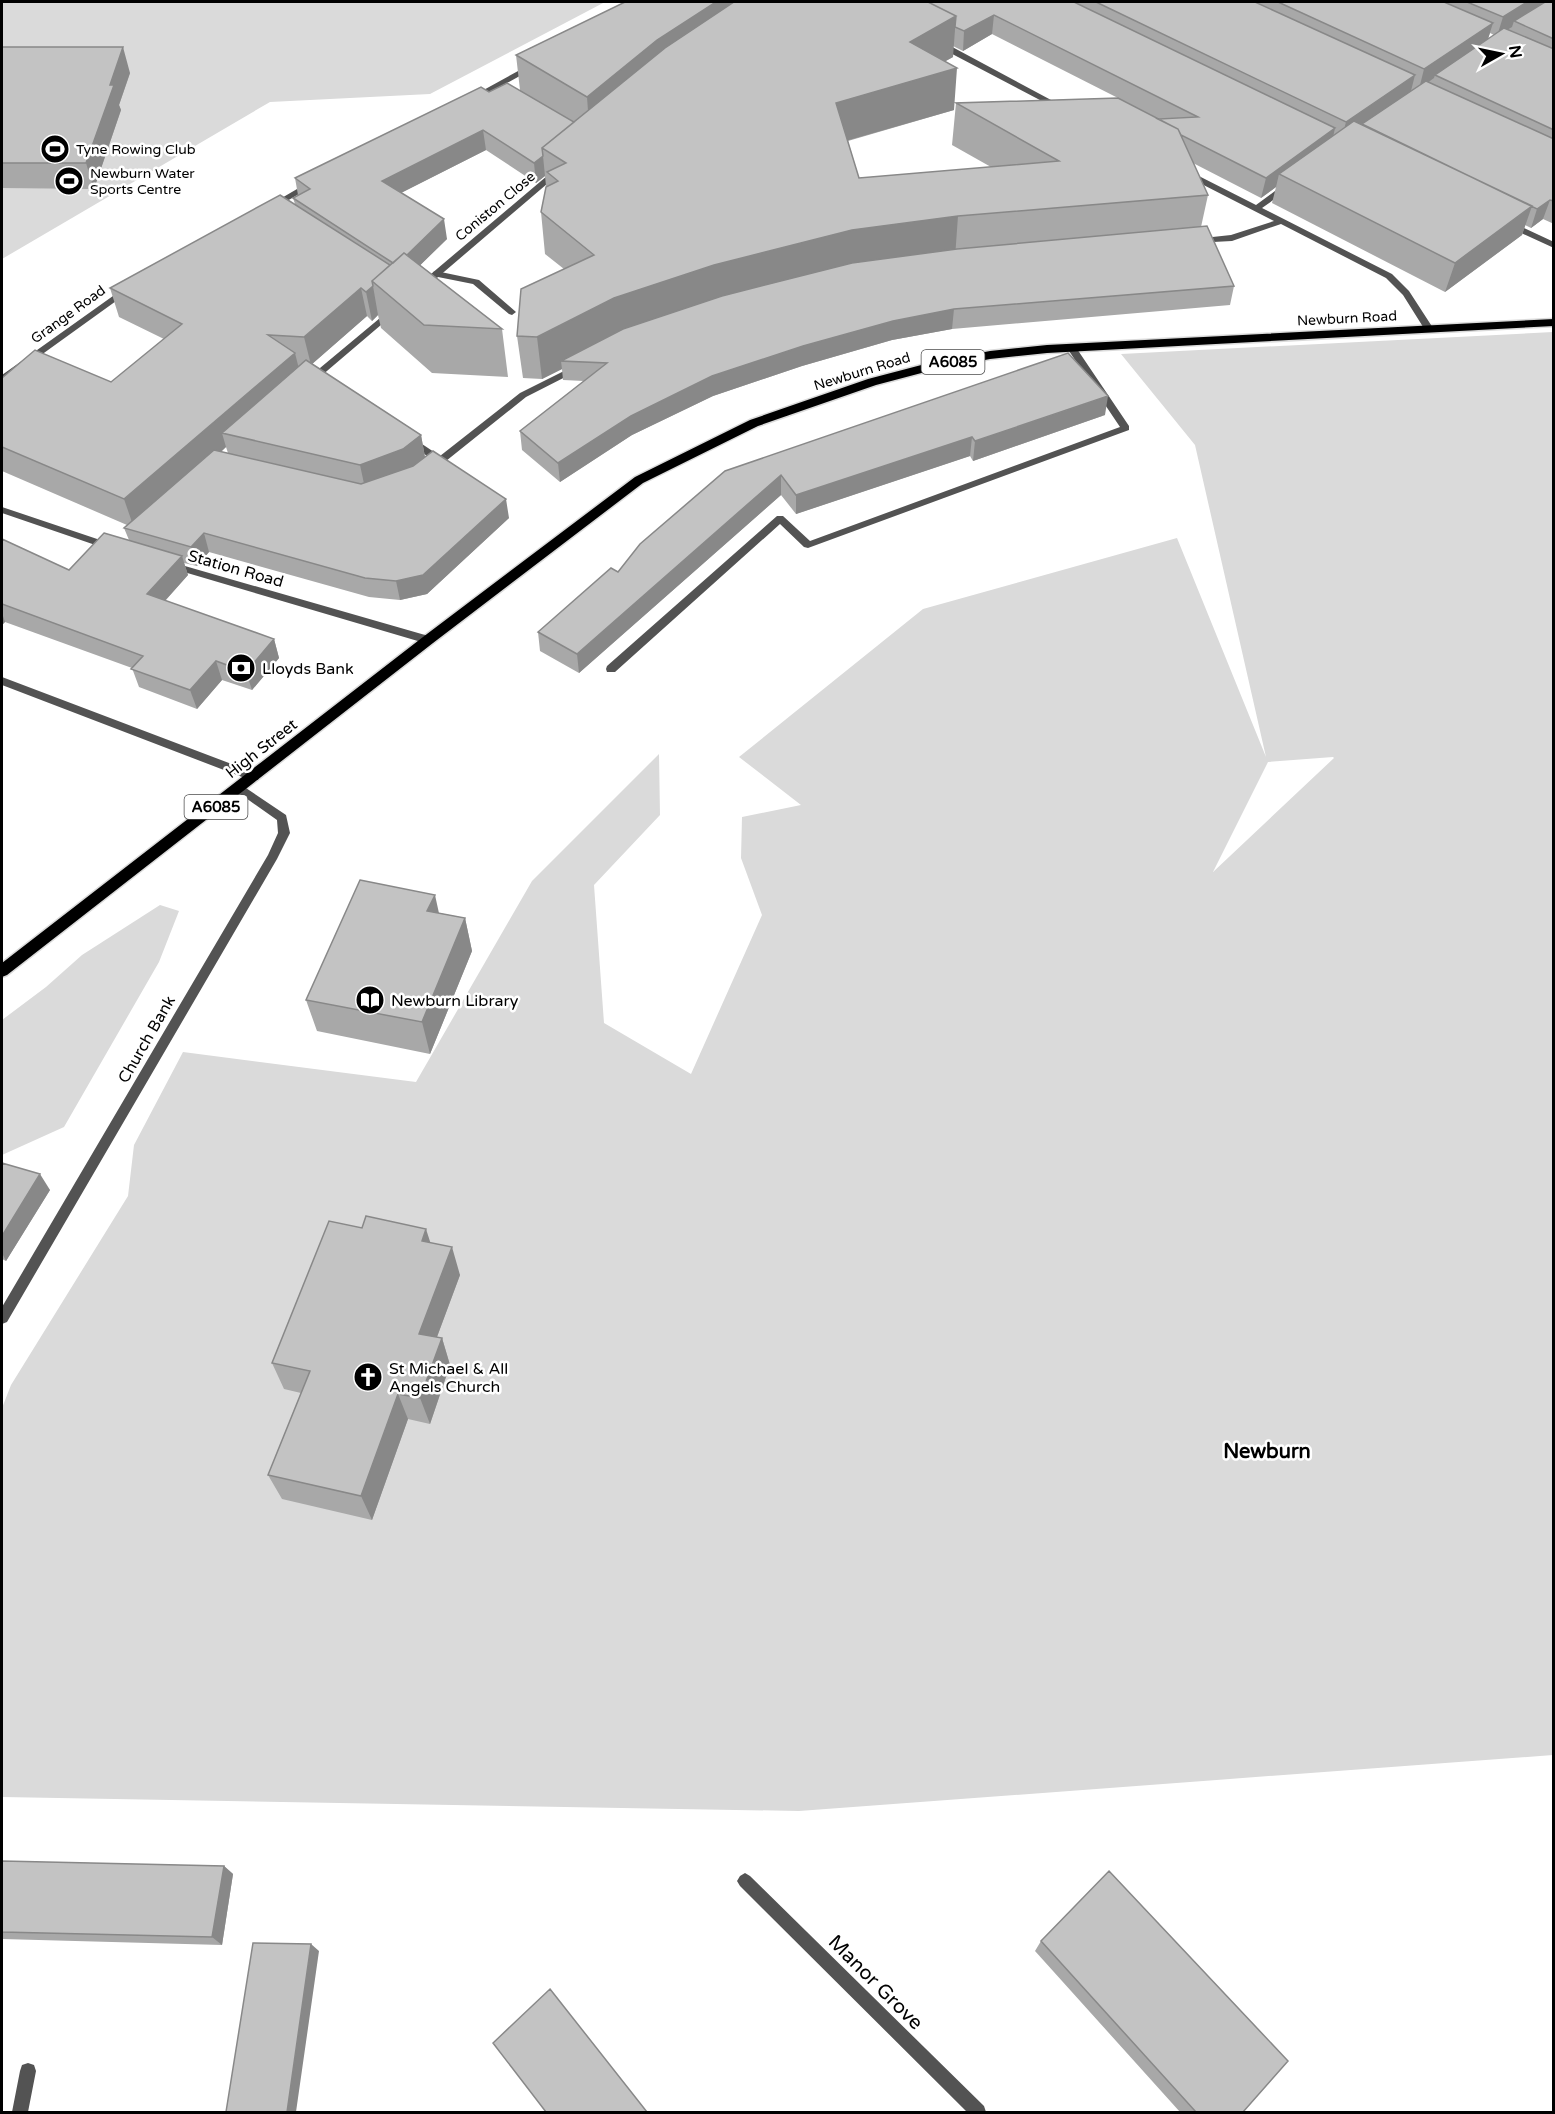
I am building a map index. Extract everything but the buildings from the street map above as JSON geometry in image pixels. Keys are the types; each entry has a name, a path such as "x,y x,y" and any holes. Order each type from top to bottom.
{"main road":[{"name":"Newburn Road","path":"428,640 639,480 754,423 872,382 928,367 990,355 1072,348 1554,322"},
{"name":"High Street","path":"2,971 428,640"}],"street":[{"path":"932,40 1066,110"},
{"path":"462,104 546,60"},
{"name":"Coniston Close","path":"409,296 566,165"},
{"path":"1181,170 1389,276 1406,293 1428,328"},
{"path":"261,212 321,180"},
{"path":"1255,209 1293,181"},
{"path":"1186,242 1232,238 1282,221"},
{"path":"1502,221 1554,246"},
{"path":"436,274 476,282 512,312"},
{"name":"Grange Road","path":"2,379 105,302 135,284"},
{"path":"307,384 400,304"},
{"path":"611,669 780,518 808,544 1126,428 1072,348"},
{"path":"423,475 523,395 582,365"},
{"path":"315,376 325,383"},
{"path":"402,435 441,461"},
{"path":"2,510 119,549"},
{"name":"Station Road","path":"165,563 428,640"},
{"path":"2,681 254,777"},
{"name":"Church Bank","path":"2,1318 273,856 284,833 282,818 240,788"},
{"name":"Manor Grove","path":"745,1881 978,2112"},
{"path":"20,2112 28,2071"}],"shaded area":[{"name":"Newburn Water Sports Centre","path":"2,2 605,2 430,94 270,102 2,259"},
{"path":"1553,332 1553,1755 799,1811 2,1797 2,1408 11,1385 128,1196 134,1145 183,1052 416,1082 532,881 659,754 660,815 594,885 604,1023 691,1074 762,915 741,858 742,817 801,805 739,757 923,609 1177,538 1266,757 1195,445 1121,354","holes":["1334,758 1213,872 1268,762"]},
{"path":"160,905 179,911 159,962 64,1127 2,1155 2,1020 46,987 82,955"}],"place":[{"name":"Tyne Rowing Club","path":"55,149"},
{"name":"Newburn Water Sports Centre","path":"69,181"},
{"name":"Lloyds Bank","path":"241,668"},
{"name":"Newburn Library","path":"370,1000"},
{"name":"St Michael & All Angels Church","path":"368,1377"}],"district":[{"name":"Newburn","path":"1267,1451"}]}
